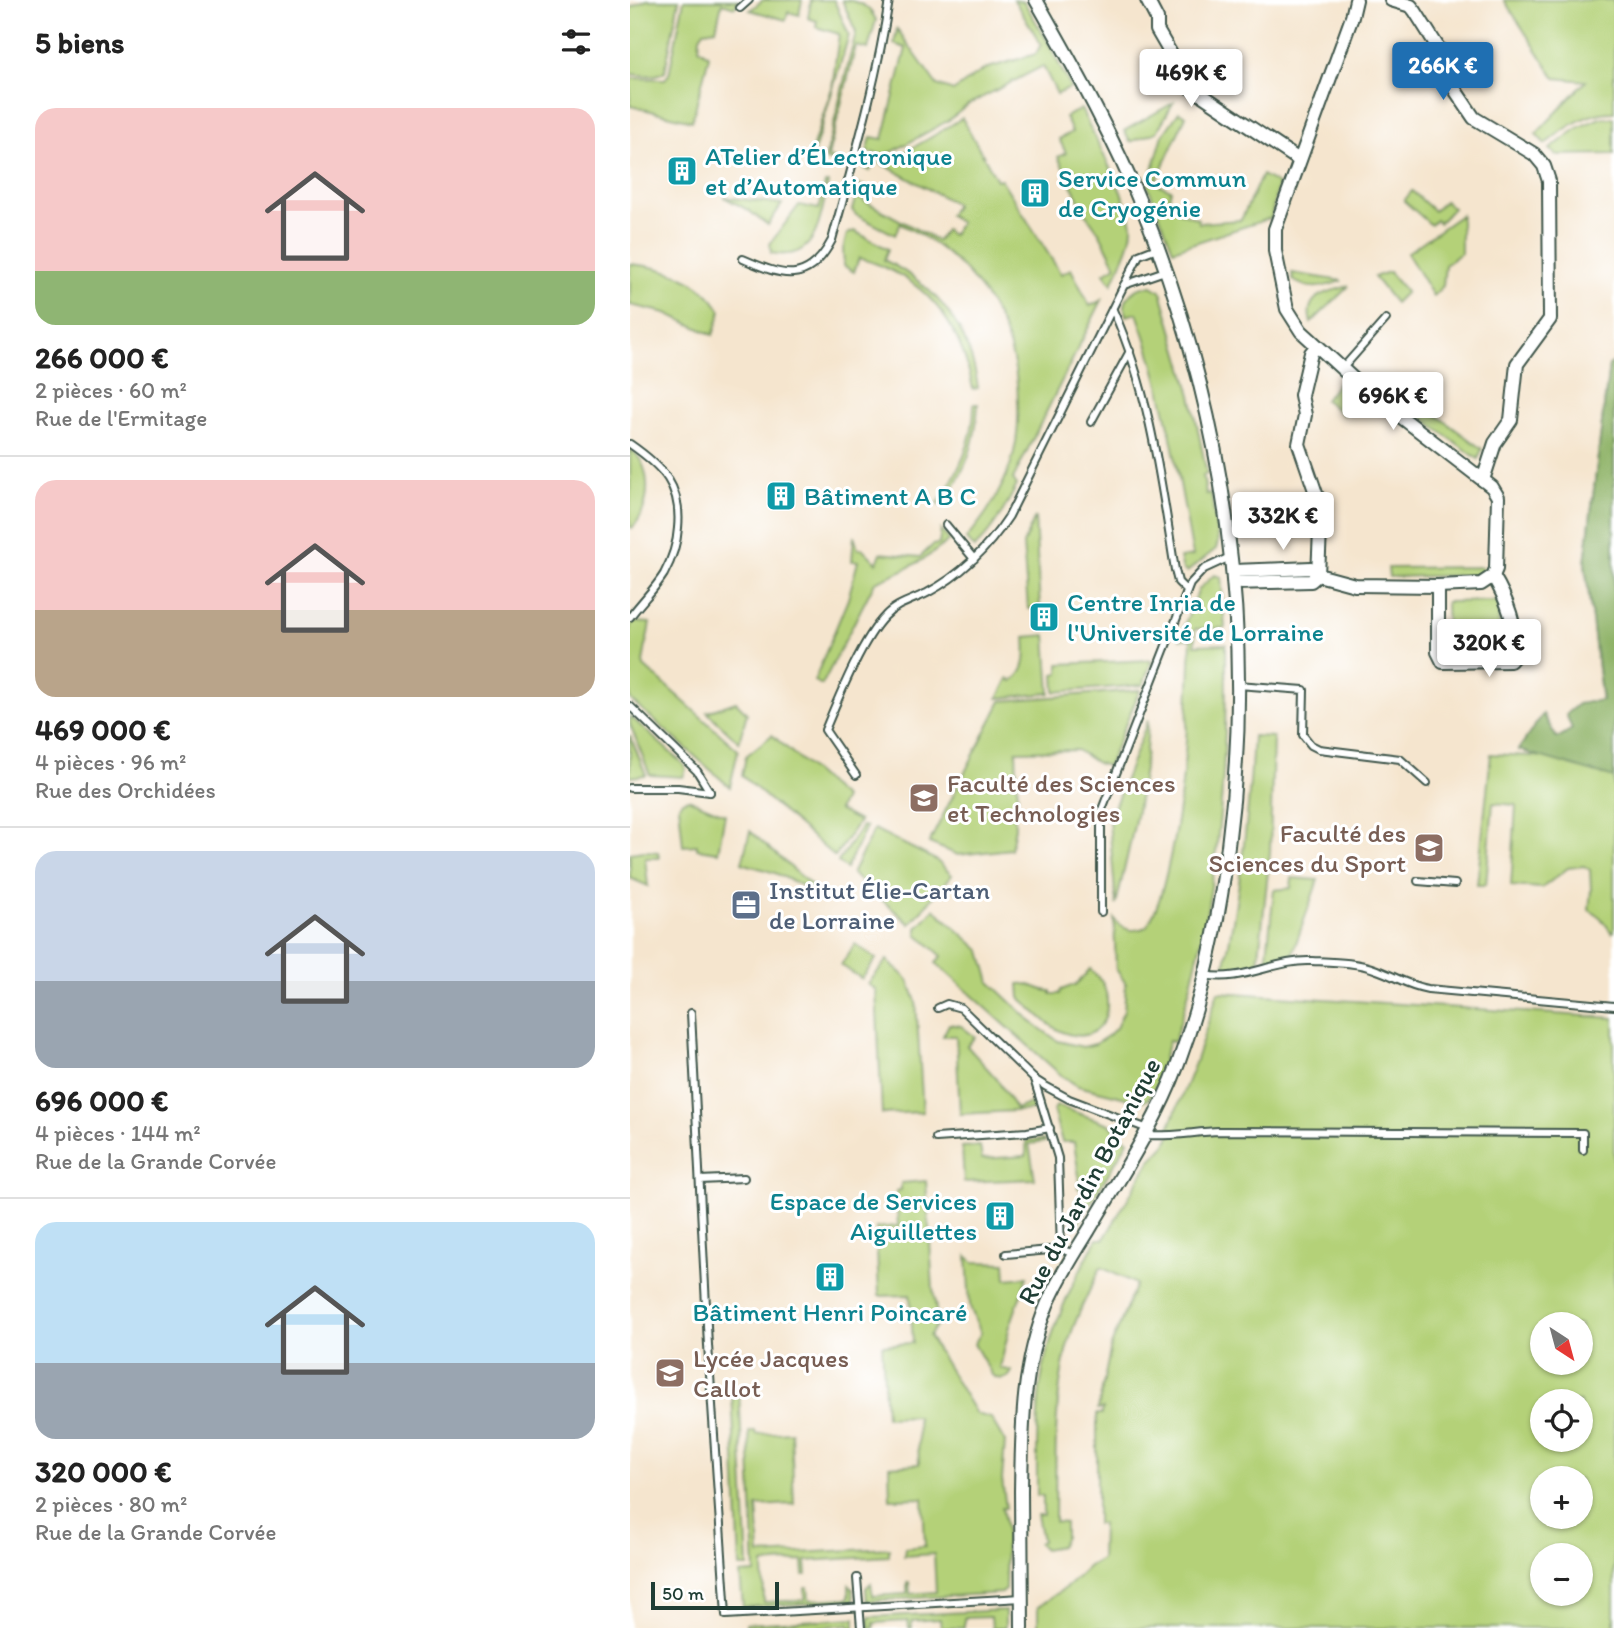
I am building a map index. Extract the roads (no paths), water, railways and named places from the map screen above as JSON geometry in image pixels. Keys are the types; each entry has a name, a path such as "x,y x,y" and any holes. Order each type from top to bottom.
{"street":[{"name":"Rue du Jardin Botanique","path":"1022,1628 1022,1422 1025,1387 1038,1326 1052,1292 1147,1132 1178,1065 1205,975 1218,913 1231,824 1238,685 1233,577 1223,490 1194,363 1166,271 1111,138 1036,0"},
{"path":"1147,0 1157,19 1157,30 1190,87 1299,160"},
{"path":"1318,575 1355,585 1481,584 1493,576 1497,558 1498,497 1492,487 1342,369 1301,331 1287,309 1275,251 1275,229 1356,0"},
{"path":"1391,0 1411,6 1415,11 1444,57 1445,75 1474,118 1534,155 1544,166 1549,181 1550,319 1517,364 1511,421 1494,443 1483,480"},
{"path":"1233,577 1311,582 1318,575 1321,508 1299,444 1305,415 1301,395 1311,353 1317,346"},
{"path":"1438,586 1438,652 1443,662 1510,661 1517,653 1517,644 1508,607 1493,576"}],"lane":[{"path":"740,8 749,0"},
{"path":"743,259 773,272 791,274 814,264 832,240 885,29 889,0"},
{"path":"856,775 825,730 869,637 886,614 944,583 974,559 998,533 1139,256 1157,248"},
{"path":"1124,285 1166,271"},
{"path":"1113,310 1130,351 1154,444 1178,582 1187,591"},
{"path":"1342,369 1386,319"},
{"path":"1091,422 1130,351"},
{"path":"630,444 660,468 676,491 679,504 673,557 648,596 630,617"},
{"path":"946,525 974,559"},
{"path":"1101,912 1101,811 1187,591 1204,569 1231,557"},
{"path":"1238,685 1304,690 1303,735 1311,745 1319,749 1400,759 1427,783"},
{"path":"630,706 697,771 710,792 678,788 630,788"},
{"path":"1418,881 1455,884"},
{"path":"1205,975 1219,979 1285,962 1310,961 1369,968 1408,985 1428,989 1614,1006"},
{"path":"938,1008 947,1004 961,1009 1034,1079 1069,1099 1147,1132 1169,1137 1192,1132 1219,1131 1583,1133 1583,1150"},
{"path":"691,1013 726,1615 1022,1598"},
{"path":"1034,1079 1058,1158 1061,1249"},
{"path":"936,1138 1050,1128"},
{"path":"699,1180 744,1178"},
{"path":"1006,1254 1061,1249 1074,1254"},
{"path":"857,1578 862,1628"}],"place":[{"name":"ATelier d’ÉLectronique et d’Automatique","path":"682,171"},
{"name":"Service Commun de Cryogénie","path":"1035,193"},
{"name":"Bâtiment A B C","path":"781,496"},
{"name":"Centre Inria de l'Université de Lorraine","path":"1044,617"},
{"name":"Faculté des Sciences et Technologies","path":"924,798"},
{"name":"Faculté des Sciences du Sport","path":"1429,848"},
{"name":"Institut Élie-Cartan de Lorraine","path":"746,905"},
{"name":"Espace de Services Aiguillettes","path":"1000,1216"},
{"name":"Bâtiment Henri Poincaré","path":"830,1277"},
{"name":"Lycée Jacques Callot","path":"670,1373"}]}
